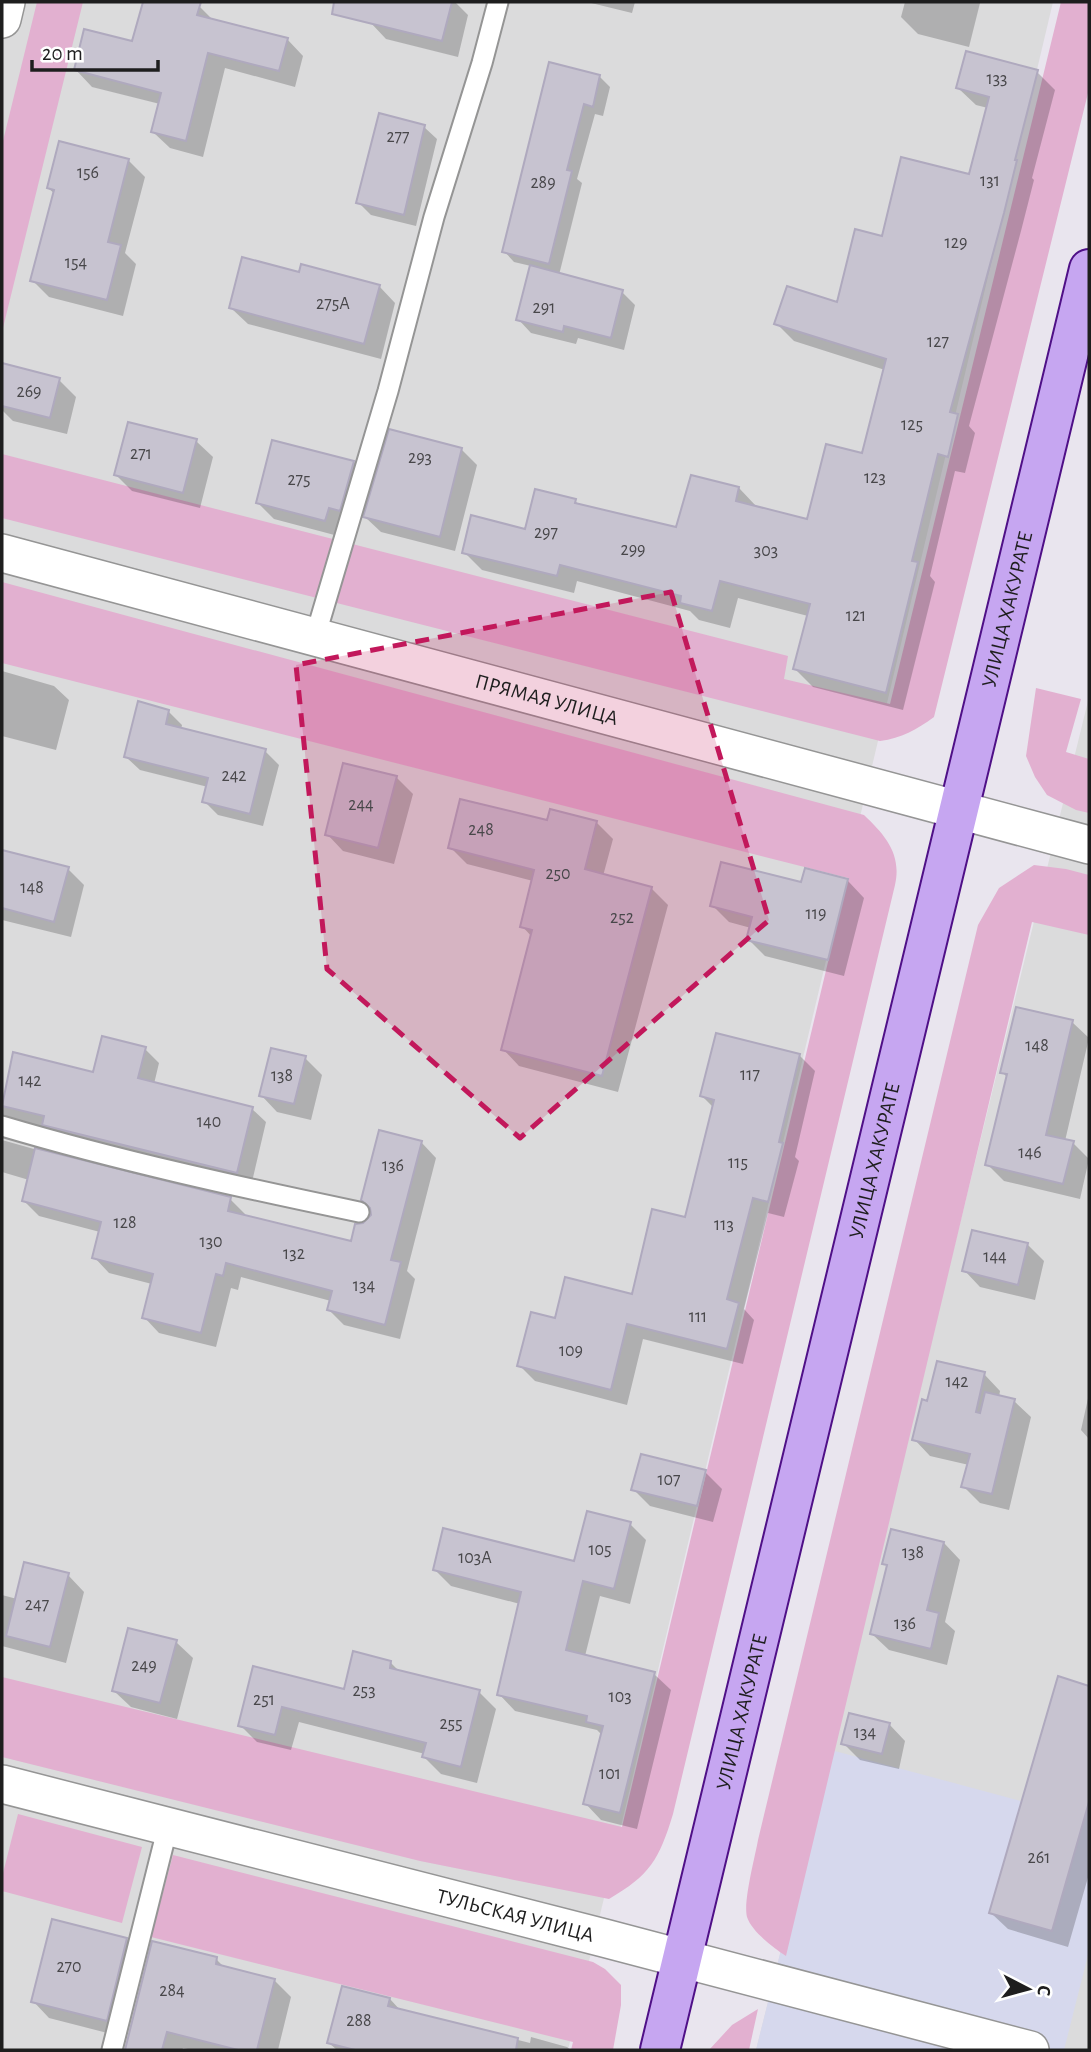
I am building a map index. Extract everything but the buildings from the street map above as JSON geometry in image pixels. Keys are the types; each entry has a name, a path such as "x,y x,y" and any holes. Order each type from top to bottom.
{"main road":[{"name":"УЛИЦА ХАКУРАТЕ","path":"660,2050 1089,269"}],"street":[{"path":"2,19 6,2"},
{"name":"ПРЯМАЯ УЛИЦА","path":"2,553 1089,845"},
{"name":"ТУЛЬСКАЯ УЛИЦА","path":"2,1784 1030,2050"}],"lane":[{"path":"315,637 498,2"},
{"path":"2,1126 79,1149 190,1176 359,1212"},
{"path":"111,2050 169,1826"}],"highlighted area":[{"path":"671,592 769,920 520,1138 327,969 296,665"}],"shaded area":[{"path":"2,2 1053,2 568,2050 2,2050"},
{"path":"37,2 83,2 2,332 2,145"},
{"path":"1061,2 1089,2 1089,89 934,717 908,733 880,741 2,518 2,454 788,656 784,679 890,704"},
{"path":"2,582 864,815 890,846 896,864 895,885 673,1814 663,1843 651,1865 644,1874 609,1899 420,1861 2,1757 2,1677 622,1827 848,878 2,663"},
{"path":"1036,688 1081,699 1066,752 1089,759 1089,813 1076,810 1047,795 1026,756"},
{"path":"1089,697 1089,2050 756,2050 831,1750"},
{"path":"1034,865 1089,875 1089,935 1032,922 786,1956 758,1934 747,1917 748,1891 758,1840 978,925 999,888"},
{"path":"1058,1676 1089,1686 1089,1951 1064,2050 756,2050 831,1750 1021,1801"},
{"path":"18,1814 142,1847 122,1923 2,1891 2,1877"},
{"path":"173,1855 593,1962 605,1969 621,1985 621,2005 613,2050 571,2050 573,2042 151,1937"},
{"path":"758,2009 749,2050 709,2050 732,2025"}]}
